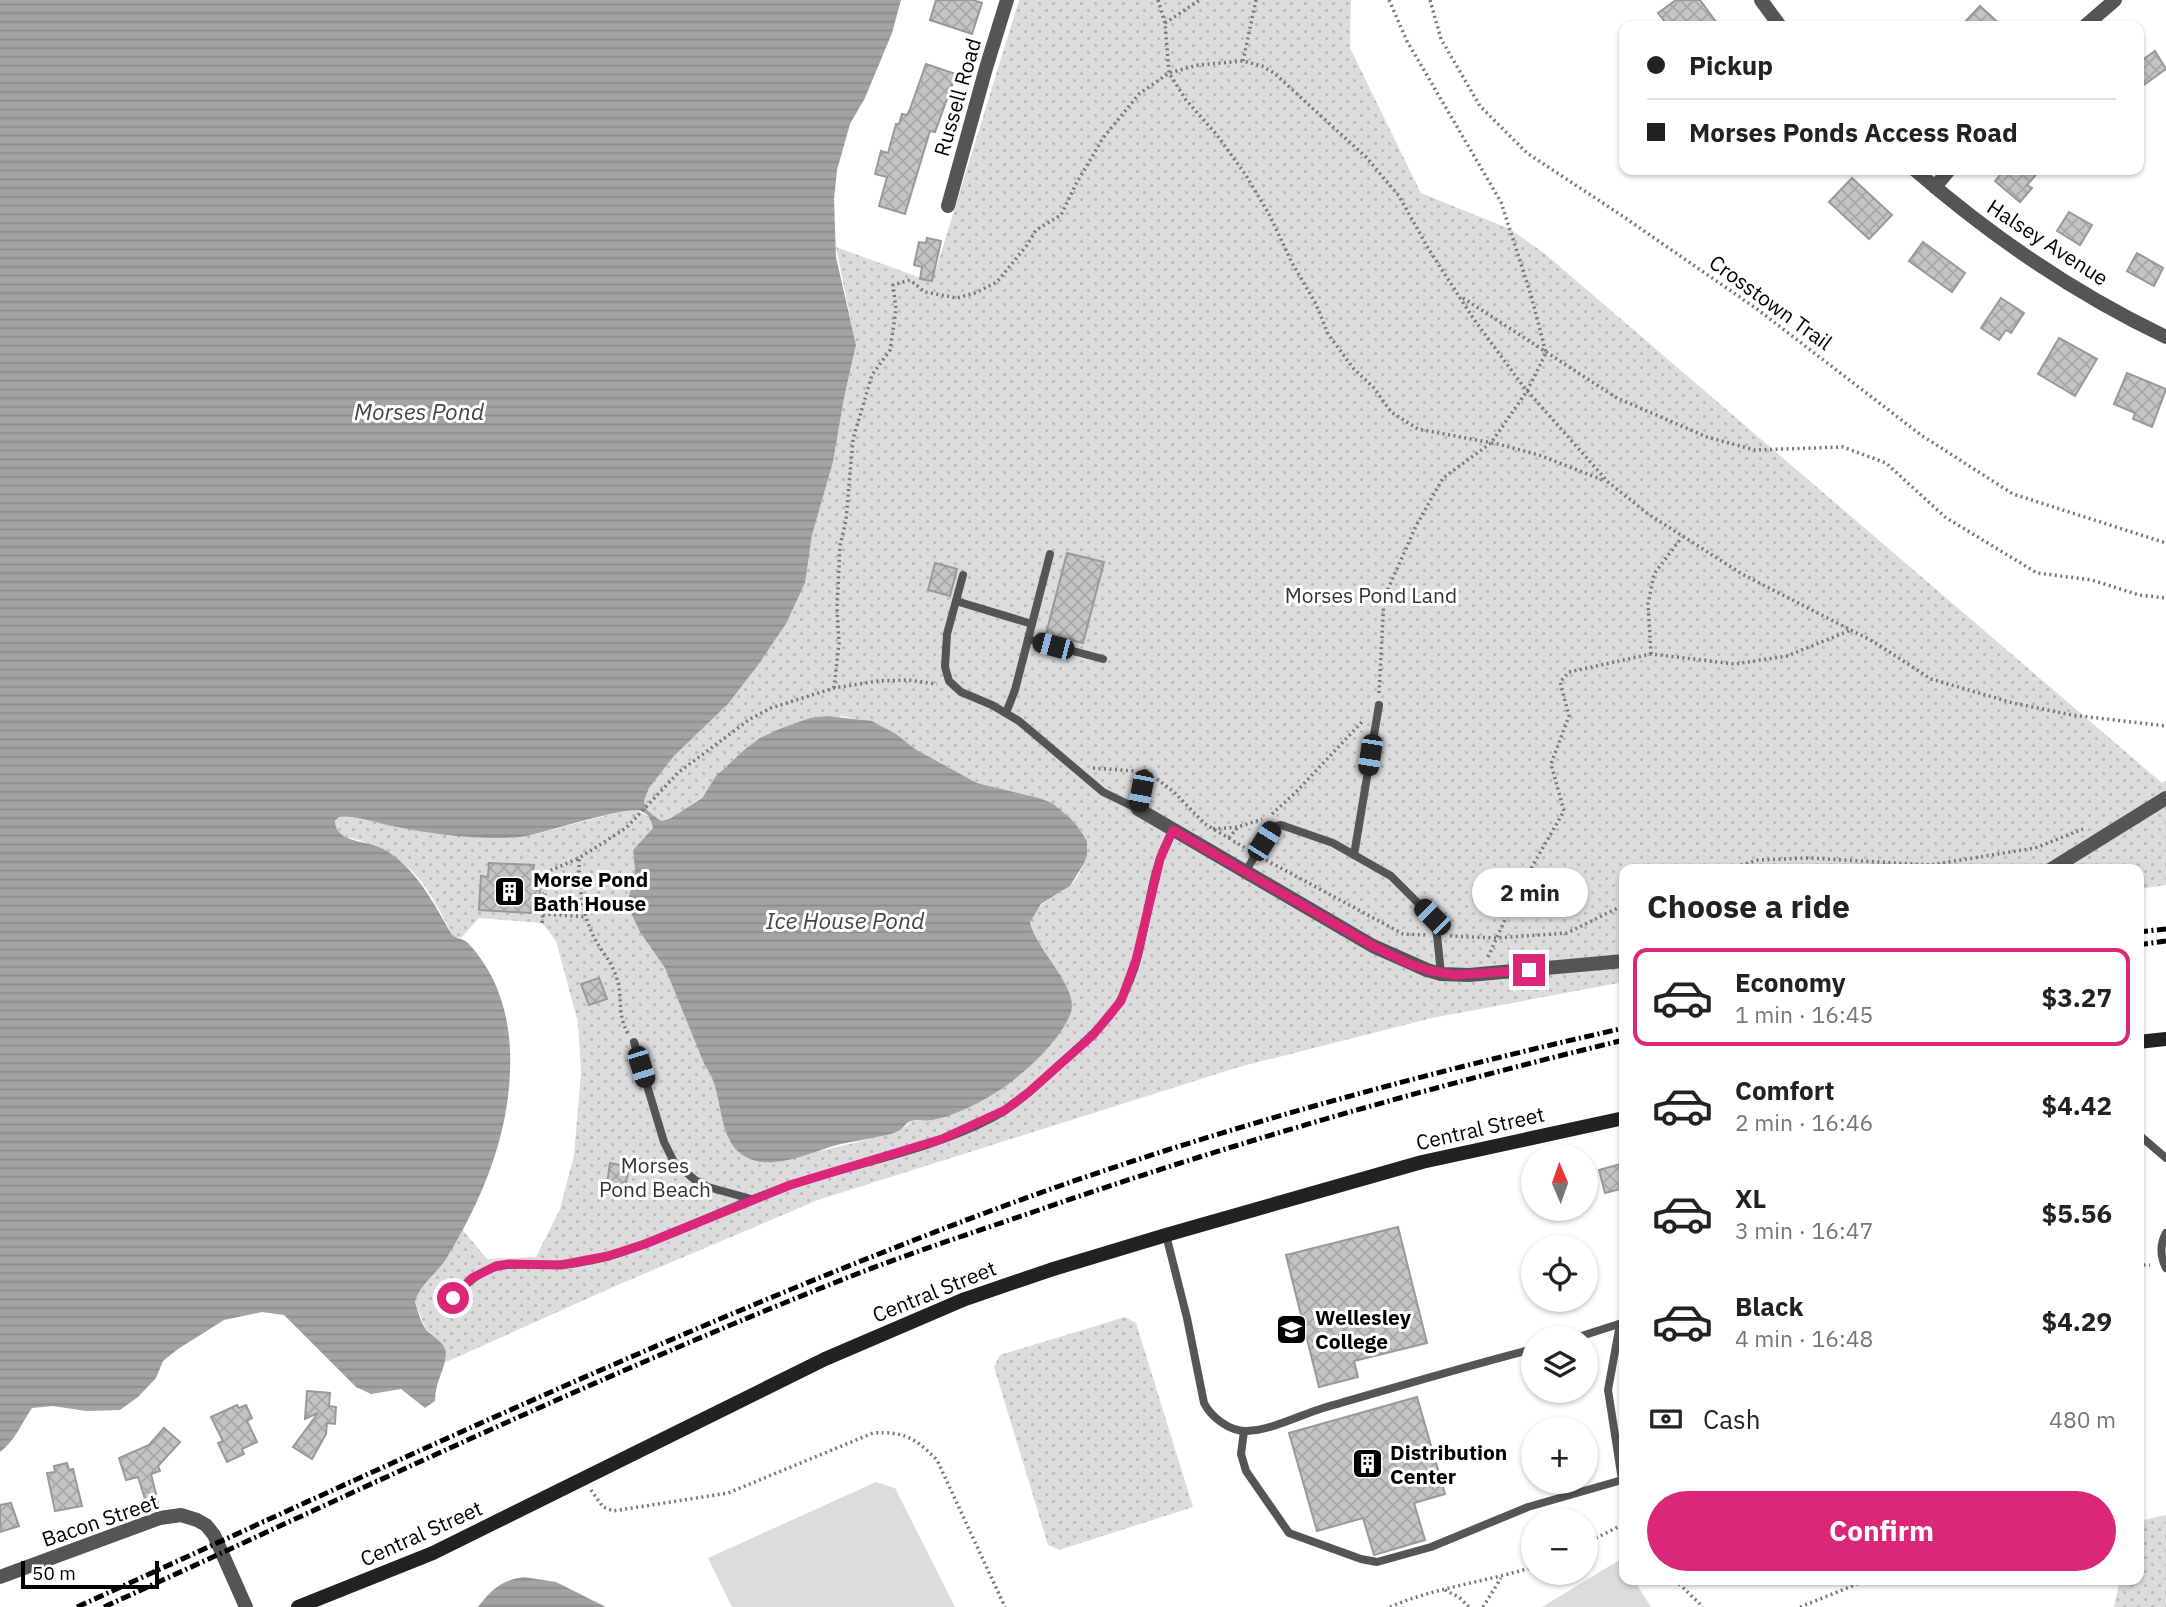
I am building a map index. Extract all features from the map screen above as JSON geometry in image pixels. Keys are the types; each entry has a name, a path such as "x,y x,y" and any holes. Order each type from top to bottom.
{"main road":[{"path":"2144,1041 2166,1039"},
{"name":"Central Street","path":"298,1607 433,1553 825,1359 989,1291 1166,1235 1423,1162 1619,1119"}],"street":[{"name":"Russell Road","path":"948,206 1007,0"},
{"path":"1761,0 1776,21"},
{"path":"2090,21 2115,0"},
{"name":"Halsey Avenue","path":"1920,175 1988,230 2047,270 2104,305 2166,337"},
{"path":"1935,187 1945,175"},
{"path":"2060,864 2166,798"},
{"path":"1138,809 1392,956 1441,974 1469,975 1619,961"},
{"name":"Bacon Street","path":"0,1577 139,1525 181,1515 206,1525 214,1535 246,1607"}],"lane":[{"path":"1006,712 1015,690 1050,554"},
{"path":"963,575 944,655 948,681 961,692 1006,712 1031,729 1103,792 1138,809 1145,773"},
{"path":"956,601 1032,624"},
{"path":"1028,639 1103,659"},
{"path":"1354,855 1379,705"},
{"path":"1246,871 1272,827 1281,825 1332,843 1391,876 1432,917 1437,935 1441,974"},
{"path":"453,1298 472,1278 496,1266 561,1265 608,1256 645,1244 751,1199 958,1133 992,1118 1029,1092 1093,1035 1121,1001 1136,960 1160,859 1173,830"},
{"path":"634,1042 664,1142 674,1162 708,1187 751,1199"},
{"path":"2144,1139 2166,1158"},
{"path":"2166,1233 2162,1240 2161,1259 2166,1268"},
{"path":"1166,1235 1204,1403 1209,1413 1244,1431 1265,1428 1306,1413 1521,1352"},
{"path":"1598,1330 1619,1323"},
{"path":"1619,1337 1608,1390 1619,1461"},
{"path":"1244,1431 1241,1454 1246,1471 1289,1533 1361,1559 1377,1562 1431,1547 1528,1507 1619,1481"}],"path":[{"path":"1158,0 1165,23 1169,73 1186,100 1217,135 1251,184 1316,304 1328,334 1353,368 1374,388 1391,411 1418,429 1539,455 1608,482"},
{"path":"1165,23 1200,0"},
{"path":"1243,61 1256,0"},
{"path":"1213,829 1238,827 1268,817 1296,792 1379,705 1384,598 1416,526 1443,478 1491,443 1527,391 1546,353 1531,295 1501,202 1407,41 1389,0"},
{"name":"Crosstown Trail","path":"1430,0 1440,39 1480,106 1527,153 1757,309 1920,435 2012,494 2166,543"},
{"path":"834,688 839,643 837,608 840,546 852,470 853,439 872,375 890,350 896,309 893,285 910,280 925,292 957,298 997,282 1036,230 1061,215 1103,138 1139,94 1169,73 1198,65 1243,61 1262,66 1274,73 1366,157 1399,196 1428,248 1473,318 1527,391 1608,482 1682,537 1742,574 1874,642 1931,679 2060,713 2166,726"},
{"path":"1461,296 1617,398 1707,437 1755,450 1843,446 1886,463 1945,517 2037,573 2092,580 2139,595 2166,598"},
{"path":"1651,654 1648,604 1654,574 1682,537"},
{"path":"1485,966 1518,891 1563,811 1551,764 1569,716 1560,682 1569,672 1651,654 1735,664 1787,656 1851,630"},
{"path":"542,923 547,872 579,858 626,828 679,772 751,719 792,699 834,688 894,680 935,684 948,681"},
{"path":"1077,768 1119,768 1151,774 1174,792 1205,824 1403,934 1496,938 1567,933 1619,907"},
{"path":"1229,838 1238,827"},
{"path":"1936,864 2035,848 2087,828"},
{"path":"579,858 579,887 587,917 592,933 615,974 621,996 621,1020 634,1042"},
{"path":"1745,864 1758,860 1810,858 1913,864"},
{"path":"543,914 587,917"},
{"path":"585,1478 603,1507 613,1511 728,1493 873,1433 892,1432 908,1436 937,1460 1006,1607"},
{"path":"1598,1537 1619,1526"},
{"path":"1390,1607 1521,1570"},
{"path":"1483,1607 1502,1577"},
{"path":"1680,1585 1703,1607"},
{"path":"1800,1607 1855,1585"},
{"path":"1443,1590 1460,1597 1469,1607"}],"green space":[{"name":"Morses Pond Land","path":"1019,0 1351,0 1350,48 1421,193 1510,229 1544,253 2162,783 2166,781 2166,885 2144,888 2144,864 1619,864 1619,983 1432,1018 1239,1067 818,1200 620,1284 444,1363 446,1352 425,1327 415,1302 419,1292 445,1260 462,1229 487,1259 536,1257 560,1209 574,1155 581,1073 578,1023 556,941 542,923 479,918 461,938 453,936 429,893 406,865 384,851 340,834 335,822 339,817 357,817 396,827 511,837 536,834 619,812 638,810 650,818 653,828 633,850 635,871 629,909 640,932 665,968 705,1066 713,1079 727,1132 776,1162 898,1132 912,1121 929,1121 971,1105 1009,1083 1072,1003 1038,944 1030,922 1042,905 1074,882 1083,865 1087,841 1070,818 1039,798 977,783 915,749 879,724 842,716 744,750 722,770 701,798 671,818 662,821 658,819 647,810 644,801 649,788 674,756 728,704 772,645 786,624 805,583 812,535 833,462 856,346 836,247 932,282"},
{"path":"1125,1317 1136,1323 1193,1507 1059,1550 1048,1545 994,1367 1000,1355"},
{"path":"876,1482 895,1488 955,1607 732,1607 708,1558"},
{"path":"2166,1515 2166,1607 2114,1607 2119,1585 2144,1585 2144,1520"},
{"path":"1619,1560 1619,1585 1637,1585 1651,1607 1542,1607 1578,1585 1598,1585 1598,1573"}],"water":[{"name":"Morses Pond","path":"0,0 901,0 892,33 865,98 850,124 837,170 834,199 836,257 856,345 833,462 812,535 805,583 786,624 758,665 728,704 674,756 649,788 644,801 647,810 658,819 662,821 671,818 702,798 716,776 760,738 810,718 827,716 872,721 896,734 915,749 977,783 1052,803 1078,827 1087,841 1087,856 1070,886 1041,904 1030,922 1040,944 1069,991 1072,1002 1071,1012 1059,1035 1039,1057 995,1093 949,1116 929,1121 911,1121 893,1133 837,1145 791,1159 775,1162 751,1160 735,1148 728,1138 711,1076 665,968 640,932 629,909 635,871 633,850 653,828 646,814 632,810 619,812 512,838 444,835 361,818 339,817 335,821 340,833 385,850 415,876 451,933 468,943 479,957 496,986 509,1036 508,1096 504,1121 490,1169 459,1237 442,1264 420,1290 415,1302 425,1328 443,1345 446,1353 435,1401 425,1408 401,1389 371,1394 356,1387 284,1315 262,1312 224,1320 178,1349 163,1361 156,1378 138,1397 120,1410 86,1411 53,1406 32,1408 14,1437 0,1452"},
{"path":"524,1577 556,1582 606,1607 478,1607 497,1587"}],"building":[{"path":"936,0 973,0 982,3 972,34 930,20"},
{"path":"1676,0 1700,0 1715,21 1664,21 1658,13"},
{"path":"1980,6 1996,21 1966,21"},
{"path":"2155,51 2166,69 2144,85 2144,59"},
{"path":"926,64 956,74 935,132 930,131 905,214 879,206 887,177 875,174 881,151 888,153 896,124 899,124 902,114 907,115 910,109"},
{"path":"2000,175 2036,175 2027,185 2032,188 2020,202 1995,181"},
{"path":"1852,178 1892,215 1869,239 1829,202"},
{"path":"2069,212 2092,225 2080,245 2057,231"},
{"path":"927,238 941,241 932,281 920,279 922,267 914,265 919,242 926,243"},
{"path":"1923,242 1965,273 1952,292 1909,261"},
{"path":"2137,253 2163,268 2154,286 2127,271"},
{"path":"2001,298 2024,313 2011,333 2006,330 1999,340 1981,328"},
{"path":"2059,338 2097,359 2075,396 2038,374"},
{"path":"2127,373 2166,389 2152,427 2133,419 2135,413 2114,404"},
{"path":"1067,553 1104,562 1083,643 1046,634"},
{"path":"935,563 957,569 950,596 928,590"},
{"name":"Morse Pond Bath House","path":"489,863 534,865 532,879 541,880 539,902 532,902 531,913 479,910 481,876 488,877"},
{"path":"599,978 607,999 589,1005 581,984"},
{"path":"610,1163 629,1167 625,1188 607,1184"},
{"path":"1619,1164 1619,1189 1605,1193 1599,1170"},
{"path":"1398,1227 1427,1343 1354,1361 1358,1377 1319,1387 1286,1255"},
{"path":"307,1391 330,1393 329,1406 336,1407 335,1424 327,1423 326,1434 312,1459 293,1447 318,1413 305,1419"},
{"name":"Distribution Center","path":"1417,1397 1445,1494 1414,1503 1425,1540 1374,1555 1363,1518 1317,1531 1289,1433"},
{"path":"237,1405 239,1408 246,1405 252,1418 247,1421 257,1442 242,1449 244,1454 227,1462 218,1443 223,1441 211,1417"},
{"path":"164,1428 180,1442 158,1466 160,1471 151,1474 158,1502 147,1505 138,1477 126,1480 119,1458 149,1445"},
{"path":"67,1463 69,1470 73,1469 82,1506 55,1511 47,1473 55,1472 54,1466"},
{"path":"11,1503 19,1526 0,1532 0,1505"}],"railway":[{"path":"2144,931 2166,929"},
{"path":"2144,944 2166,941"},
{"path":"77,1607 528,1402 755,1304 985,1213 1222,1133 1462,1067 1619,1029"},
{"path":"104,1607 564,1397 750,1317 868,1270 1109,1186 1254,1140 1401,1098 1619,1041"}],"place":[{"name":"Morse Pond Bath House","path":"510,891"},
{"name":"Wellesley College","path":"1292,1329"},
{"name":"Distribution Center","path":"1367,1464"}],"route":[{"path":"453,1298 472,1278 496,1266 573,1264 608,1256 645,1244 790,1185 942,1139 1005,1110 1093,1035 1121,1001 1136,960 1163,848 1173,830 1373,946 1410,964 1441,974 1455,975 1529,970"}],"water label":[{"name":"Ice House Pond","path":"845,920"}],"park label":[{"name":"Morses Pond Beach","path":"655,1177"}]}
